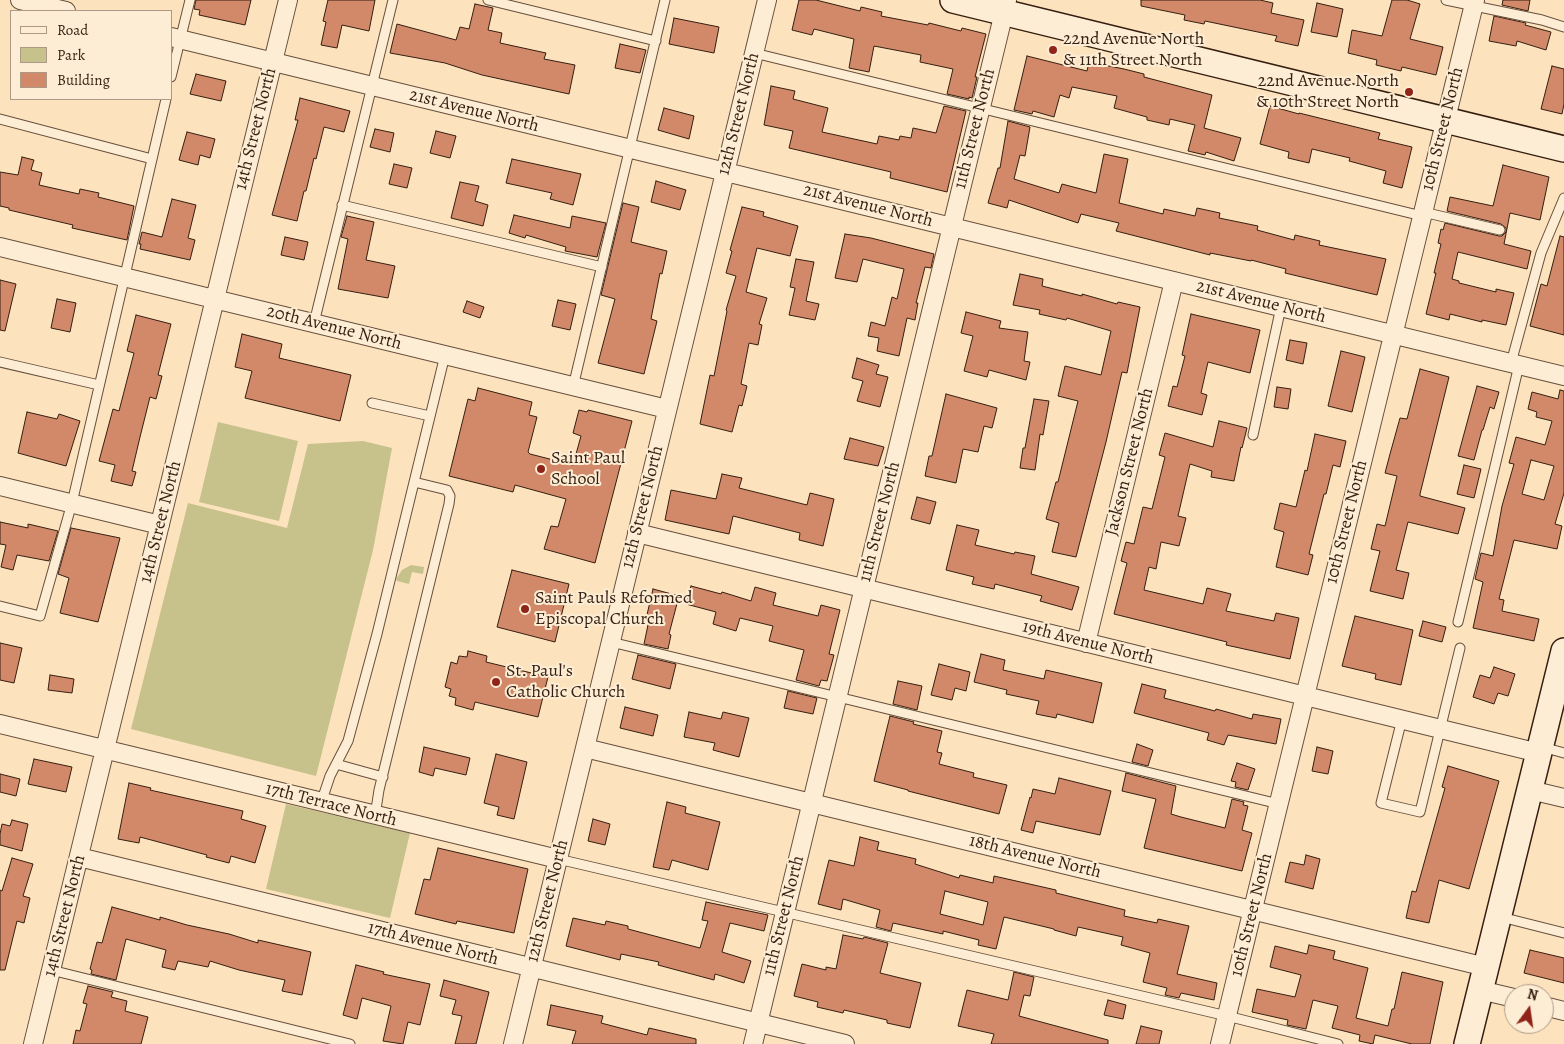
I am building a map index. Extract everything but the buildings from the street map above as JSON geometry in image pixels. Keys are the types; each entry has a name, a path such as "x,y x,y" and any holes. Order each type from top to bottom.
{"main road":[{"path":"953,0 1005,6 1564,149"},
{"path":"1467,1044 1564,651"}],"street":[{"path":"20,0 62,10"},
{"name":"14th Street North","path":"34,1044 288,0"},
{"name":"12th Street North","path":"513,1044 767,0"},
{"name":"10th Street North","path":"1220,1044 1474,3"},
{"name":"11th Street North","path":"753,1044 1005,6"},
{"name":"21st Avenue North","path":"176,38 1564,376"},
{"name":"20th Avenue North","path":"0,247 667,409"},
{"name":"Jackson Street North","path":"1086,642 1174,281"},
{"path":"0,486 160,524"},
{"name":"19th Avenue North","path":"637,533 1440,729 1540,750"},
{"path":"0,724 105,749"},
{"name":"18th Avenue North","path":"585,748 1253,910 1483,979 1504,992"},
{"name":"17th Terrace North","path":"105,749 558,860"},
{"path":"1530,790 1564,798"},
{"name":"17th Avenue North","path":"79,858 845,1044"}],"lane":[{"path":"172,69 176,38 190,0"},
{"path":"314,324 393,0"},
{"path":"488,0 656,41"},
{"path":"573,387 665,0"},
{"path":"1446,0 1474,3 1564,26"},
{"path":"754,53 1422,214 1500,230"},
{"path":"0,606 40,616 72,503 166,100"},
{"path":"0,119 152,159"},
{"path":"1458,622 1541,253 1564,198"},
{"path":"342,205 602,267"},
{"path":"1253,435 1281,307"},
{"path":"321,803 336,764 348,741 377,634 445,355"},
{"path":"0,362 99,385"},
{"path":"372,403 430,416"},
{"path":"376,816 378,790 383,777 450,496 447,490 414,482"},
{"path":"611,642 1279,804"},
{"path":"1402,719 1381,803 1420,812 1460,648"},
{"path":"1540,750 1564,753"},
{"path":"336,764 383,777"},
{"path":"558,860 1227,1016 1338,1044"},
{"path":"1498,916 1564,933"},
{"path":"51,970 350,1044"}],"green space":[{"path":"218,422 298,441 279,521 199,502"},
{"path":"363,441 392,448 373,550 316,776 131,729 188,503 287,528 308,444"},
{"path":"411,565 424,567 423,574 412,572 409,584 397,581 396,579 402,570"},
{"path":"286,804 410,833 390,918 266,889"}],"place":[{"name":"22nd Avenue North & 11th Street North","path":"1053,50"},
{"name":"22nd Avenue North & 10th Street North","path":"1409,92"},
{"name":"Saint Paul School","path":"541,469"},
{"name":"Saint Pauls Reformed Episcopal Church","path":"525,609"},
{"name":"St. Paul's Catholic Church","path":"496,682"}]}
